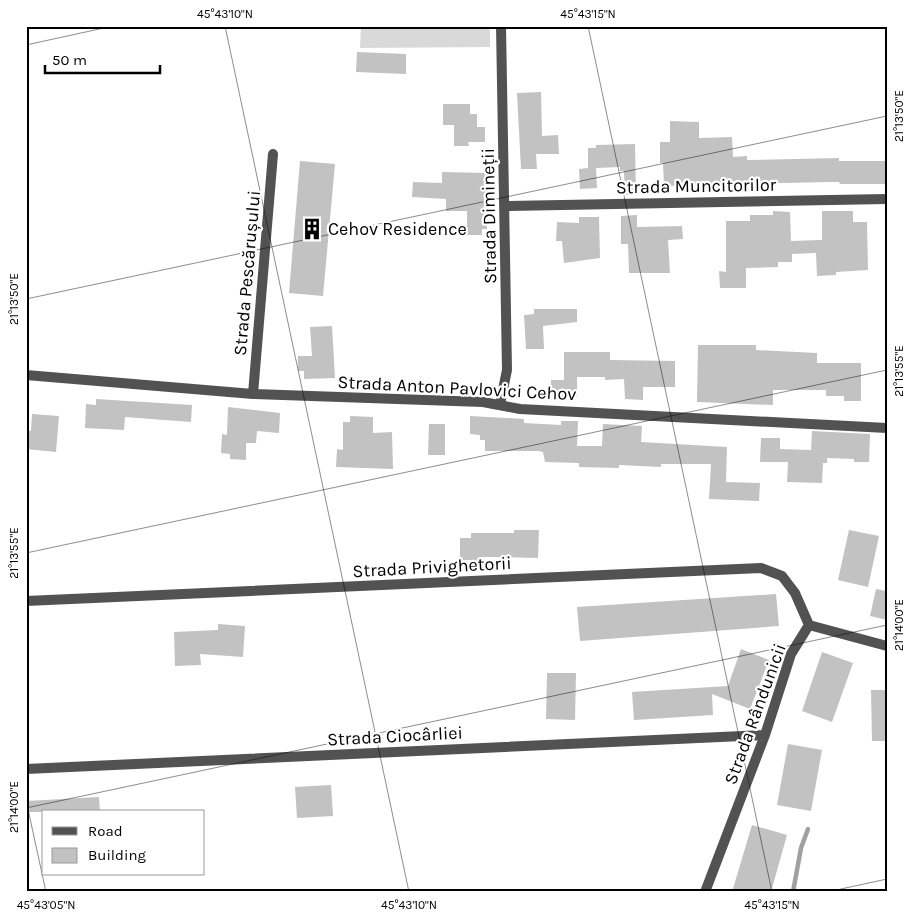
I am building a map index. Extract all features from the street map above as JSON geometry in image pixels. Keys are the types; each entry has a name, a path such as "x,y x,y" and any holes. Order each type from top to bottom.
{"street":[{"name":"Strada Dimineții","path":"500,404 507,370 502,26"},
{"name":"Strada Pescărușului","path":"253,394 273,154"},
{"name":"Strada Muncitorilor","path":"505,206 887,198"},
{"name":"Strada Anton Pavlovici Cehov","path":"26,375 253,394 500,404 520,409 887,428"},
{"name":"Strada Privighetorii","path":"26,601 761,568 782,576 795,593 809,625"},
{"path":"809,625 887,646"},
{"name":"Strada Rândunicii","path":"706,892 765,735 790,654 809,625"},
{"name":"Strada Ciocârliei","path":"26,769 765,735"}],"shaded area":[{"path":"361,26 490,26 490,47 360,48"}],"building":[{"path":"357,52 406,54 406,74 356,72"},
{"path":"541,92 542,136 558,135 559,154 536,154 537,169 521,169 517,93"},
{"path":"443,104 470,104 470,114 477,114 477,127 485,127 485,142 468,142 469,146 454,146 454,125 443,125"},
{"path":"670,121 699,122 699,138 732,137 733,157 747,156 747,160 839,158 839,161 887,161 887,184 840,184 839,182 829,182 664,186 663,163 660,163 660,142 670,142"},
{"path":"635,144 636,195 625,195 624,171 620,171 620,167 596,168 597,188 580,189 579,169 588,168 588,148 596,148 596,145"},
{"name":"Cehov Residence","path":"300,161 335,164 323,296 289,293"},
{"path":"442,172 488,173 487,229 482,229 482,235 467,235 467,211 446,211 446,199 412,197 413,182 442,183"},
{"path":"773,211 790,212 791,241 822,240 822,211 853,211 853,222 867,222 868,270 836,272 836,275 817,276 816,253 792,254 792,262 778,262 778,267 746,268 746,288 720,288 719,271 726,272 726,221 750,221 750,215 773,215"},
{"path":"637,215 637,227 682,226 683,239 668,240 670,273 629,273 628,244 621,244 621,216"},
{"path":"579,217 599,217 600,258 564,263 562,241 556,241 557,222 579,223"},
{"path":"534,309 577,309 577,322 543,326 544,349 526,349 524,315 534,314"},
{"path":"332,326 335,378 304,379 304,371 298,371 298,356 312,356 310,327"},
{"path":"698,345 756,345 756,350 817,353 817,363 861,363 861,401 844,401 844,396 826,396 826,390 773,390 773,405 697,402"},
{"path":"564,352 610,352 610,360 675,361 675,387 643,387 643,400 625,399 624,379 605,380 605,377 577,377 577,397 551,397 551,380 564,380"},
{"path":"96,399 192,405 191,422 125,417 124,430 85,428 86,404 96,405"},
{"path":"228,407 280,413 279,433 257,431 256,443 246,443 246,460 230,459 230,454 221,453 222,434 227,435"},
{"path":"32,414 59,416 56,452 26,449 26,430 31,431"},
{"path":"350,416 373,417 373,433 392,432 393,469 336,467 337,449 343,450 343,422 350,422"},
{"path":"470,416 524,419 524,423 561,425 561,421 578,421 577,446 602,446 603,424 642,426 641,442 727,447 726,482 760,483 759,501 709,499 711,464 661,464 661,467 619,465 619,468 579,467 579,463 545,462 543,452 538,451 485,451 485,440 480,440 480,435 470,434"},
{"path":"429,424 445,424 445,455 428,455"},
{"path":"812,431 870,434 869,462 854,462 854,459 827,458 827,463 823,463 822,483 787,482 788,462 760,462 761,438 780,438 780,449 811,450"},
{"path":"514,530 539,530 538,558 480,557 480,560 460,560 460,538 471,538 471,533 514,533"},
{"path":"849,530 879,536 868,587 838,580"},
{"path":"876,589 887,591 887,620 870,616"},
{"path":"776,594 779,626 580,641 577,607"},
{"path":"218,624 245,626 243,657 200,654 201,665 175,666 174,632 218,630"},
{"path":"741,649 769,660 750,709 712,694 713,715 634,720 632,692 728,686"},
{"path":"822,652 853,663 832,722 802,711"},
{"path":"547,673 576,673 575,720 546,719"},
{"path":"871,690 887,690 887,741 872,741"},
{"path":"788,744 822,750 811,811 777,805"},
{"path":"331,785 333,816 297,818 295,787"},
{"path":"99,797 100,810 42,810 42,812 26,812 26,801"},
{"path":"752,825 787,835 771,892 732,892"}],"waterway":[{"path":"793,892 801,848 808,829"}],"place":[{"name":"Cehov Residence","path":"312,229"}]}
